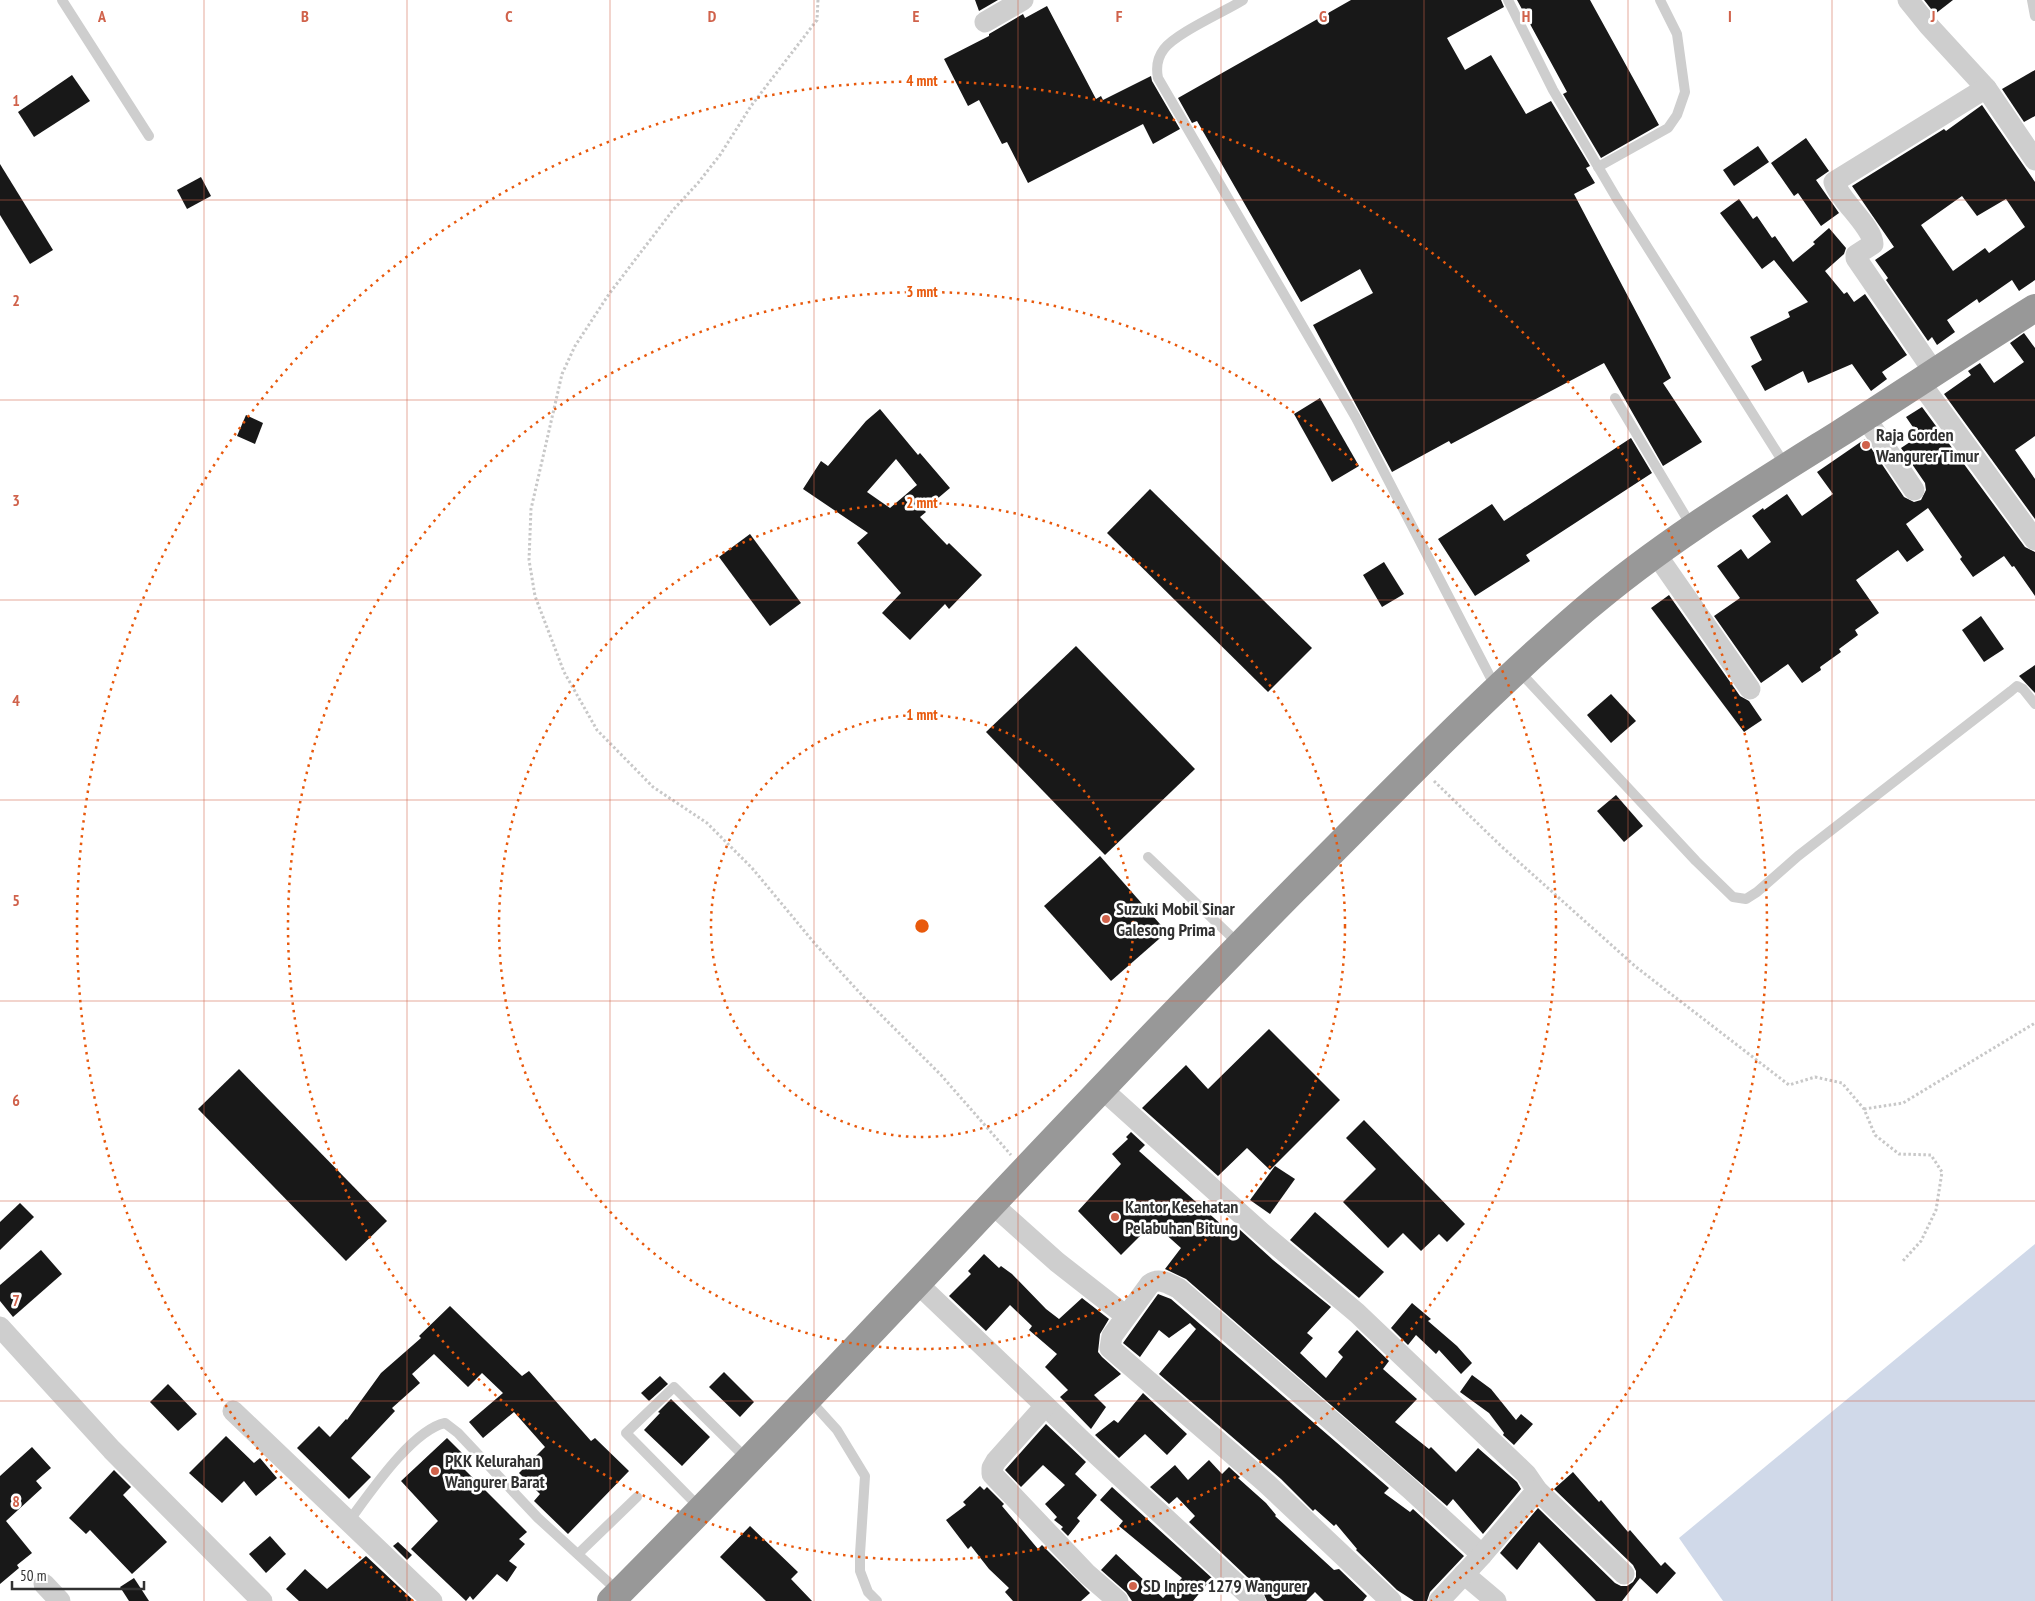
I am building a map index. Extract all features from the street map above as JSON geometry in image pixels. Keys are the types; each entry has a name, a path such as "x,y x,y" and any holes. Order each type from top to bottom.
{"highway":[{"path":"615,1597 809,1399 918,1284 991,1203 1025,1170 1240,945 1496,688 1587,608 1692,528 2035,308"}],"street":[{"path":"984,22 1023,0"},
{"path":"1908,0 1929,26 1986,88 2035,160"},
{"path":"1986,88 1834,182 1873,237 1873,244 1856,255 1856,258 1927,376 2035,540"},
{"path":"1865,417 1914,490"},
{"path":"1656,554 1750,689"},
{"path":"1102,1090 1356,1313 1526,1474 1537,1490 1624,1574"},
{"path":"991,1203 1057,1262 1126,1316"},
{"path":"1391,1601 1266,1483 1110,1348 1112,1336 1150,1284 1155,1280 1162,1280 1178,1288 1409,1488 1482,1555"},
{"path":"918,1284 1255,1601"},
{"path":"0,1327 112,1450 262,1601"},
{"path":"1046,1406 996,1461 992,1468 992,1474 1087,1574 1118,1601"},
{"path":"233,1411 432,1601"},
{"path":"1439,1601 1482,1555 1537,1490"},
{"path":"1464,1574 1496,1601"},
{"path":"44,1584 60,1601"}],"lane":[{"path":"62,0 149,136"},
{"path":"1243,0 1173,40 1163,50 1158,60 1156,68 1158,78 1356,418 1496,688"},
{"path":"1508,0 1553,90 1598,167 1786,466"},
{"path":"1598,167 1668,128 1677,116 1685,92 1677,34 1660,0"},
{"path":"2032,0 2035,16"},
{"path":"1615,398 1692,528"},
{"path":"1517,669 1696,861 1733,897 1746,899 1757,892 1798,856 2011,690 2017,686 2023,689 2035,704"},
{"path":"1148,857 1240,945"},
{"path":"701,1510 626,1433 674,1387 748,1461"},
{"path":"809,1399 837,1430 865,1476 860,1571 868,1592 877,1601"},
{"path":"349,1521 390,1467 428,1430 445,1423 458,1432 502,1481 578,1554 615,1597"},
{"path":"578,1554 637,1497"}],"path":[{"path":"818,0 818,20 751,106 720,155 698,183 672,210 609,294 575,346 562,374 531,509 530,560 535,596 564,672 597,730 653,787 707,824 752,868 816,945 870,1004 940,1075 1025,1170"},
{"path":"1418,765 1501,846 1636,967 1789,1085 1815,1077 1842,1083 1864,1109 1875,1135 1899,1154 1931,1155 1942,1172 1936,1210 1921,1241 1902,1262"},
{"path":"1864,1109 1904,1103 2035,1022"}],"water":[{"path":"2035,1244 2035,1601 1723,1601 1679,1538"}],"building":[{"path":"975,0 998,0 979,11"},
{"path":"1351,0 1501,0 1504,7 1447,38 1465,70 1491,55 1526,114 1551,101 1590,166 1586,168 1595,183 1574,194 1671,378 1663,383 1702,442 1663,466 1604,363 1451,444 1449,441 1392,472 1313,325 1373,293 1360,269 1301,302 1197,121 1192,123 1178,98"},
{"path":"1517,0 1590,0 1659,125 1601,158 1563,94 1567,92"},
{"path":"1924,0 1953,0 1935,14"},
{"path":"1047,6 1096,99 1101,96 1103,100 1151,76 1152,81 1180,129 1153,144 1143,124 1028,183 1007,142 1002,144 979,100 968,106 944,59 989,36 989,34 1023,14 1025,18"},
{"path":"2035,70 2035,116 2024,122 2002,89"},
{"path":"72,75 90,101 34,137 18,112"},
{"path":"1982,105 2035,182 2035,280 2019,291 2012,280 1979,303 1977,299 1947,320 1955,332 1937,345 1932,337 1928,341 1886,280 1888,278 1875,260 1894,247 1852,186 1944,129 1946,131","holes":["1962,196 1977,216 2006,199 2025,227 1989,253 1985,248 1953,271 1921,225"]},
{"path":"1806,138 1829,171 1816,180 1839,213 1821,226 1798,193 1794,196 1771,163"},
{"path":"1758,146 1769,162 1734,186 1723,170"},
{"path":"0,164 53,250 30,264 0,215"},
{"path":"201,177 211,196 187,209 177,190"},
{"path":"1739,199 1753,219 1757,216 1772,238 1775,236 1793,262 1815,244 1813,242 1829,228 1846,248 1844,254 1825,271 1844,294 1847,292 1854,302 1865,294 1907,355 1882,372 1887,379 1871,391 1852,364 1808,383 1803,371 1765,391 1751,366 1762,360 1750,337 1790,317 1788,312 1808,302 1774,260 1762,269 1720,213"},
{"path":"2024,333 2035,348 2035,436 2015,450 2035,479 2035,519 1944,394 1971,375 1968,371 1980,363 1994,383 2024,362 2010,343"},
{"path":"1320,398 1359,466 1332,482 1294,414"},
{"path":"1922,407 2025,547 2035,552 2035,596 2014,566 2012,567 2004,556 1973,577 1960,559 1962,557 1928,508 1906,524 1924,550 1907,562 1898,550 1856,580 1879,613 1855,630 1858,635 1839,649 1841,652 1820,667 1821,670 1802,683 1788,664 1761,683 1714,616 1740,598 1717,566 1741,549 1748,559 1771,542 1752,516 1763,508 1764,510 1787,494 1802,516 1833,494 1817,472 1865,439 1904,497 1914,502 1921,500 1926,490 1925,483 1901,448 1919,436 1906,417"},
{"path":"880,409 918,455 920,453 950,488 924,510 926,512 920,517 947,545 949,543 982,575 949,609 945,604 910,640 882,613 901,593 857,543 868,533 803,489 821,461 828,466 866,421","holes":["896,459 917,485 890,508 867,492"]},
{"path":"246,415 263,423 255,444 237,436"},
{"path":"1631,438 1652,473 1526,555 1530,561 1475,596 1438,539 1492,504 1504,521"},
{"path":"1150,489 1312,648 1268,692 1107,533"},
{"path":"750,534 801,603 770,626 719,557"},
{"path":"1384,562 1404,594 1382,607 1363,575"},
{"path":"1669,595 1740,696 1749,701 1762,720 1744,732 1651,608"},
{"path":"1981,616 2004,649 1984,662 1962,630"},
{"path":"1076,646 1195,769 1105,855 986,732"},
{"path":"2035,665 2035,693 2019,676"},
{"path":"1611,694 1636,721 1611,743 1587,715"},
{"path":"1616,795 1643,826 1624,842 1597,811"},
{"name":"Suzuki Mobil Sinar Galesong Prima","path":"1100,856 1167,932 1111,981 1044,906"},
{"path":"1269,1029 1340,1100 1270,1170 1247,1148 1218,1176 1142,1108 1186,1065 1208,1089"},
{"path":"239,1069 387,1221 346,1261 198,1109"},
{"path":"1364,1120 1465,1224 1447,1242 1439,1234 1421,1251 1403,1233 1388,1248 1343,1202 1376,1169 1346,1138"},
{"path":"1131,1132 1145,1145 1139,1151 1233,1235 1239,1229 1273,1260 1331,1307 1307,1333 1313,1338 1300,1353 1326,1378 1343,1357 1338,1352 1357,1330 1389,1361 1383,1369 1417,1399 1395,1422 1429,1449 1431,1447 1456,1472 1478,1448 1517,1482 1521,1489 1483,1534 1453,1499 1447,1506 1186,1279 1165,1269 1181,1248 1153,1223 1121,1255 1078,1211 1121,1164 1112,1154 1128,1139 1126,1137"},
{"path":"1275,1166 1295,1179 1270,1214 1250,1200"},
{"path":"20,1203 34,1217 0,1250 0,1222"},
{"path":"1315,1212 1384,1272 1359,1298 1290,1240"},
{"path":"41,1250 62,1274 13,1317 0,1301 0,1285"},
{"path":"984,1254 999,1268 1001,1266 1012,1274 1046,1309 1059,1319 1082,1298 1109,1319 1100,1334 1098,1352 1121,1374 1094,1395 1106,1407 1091,1429 1060,1397 1068,1390 1045,1367 1057,1354 1029,1330 1032,1326 1010,1305 986,1331 949,1296 971,1274 968,1271"},
{"path":"1158,1294 1171,1299 1389,1488 1384,1493 1410,1512 1413,1509 1464,1556 1430,1592 1427,1601 1414,1601 1397,1590 1356,1550 1336,1524 1334,1526 1315,1509 1313,1511 1281,1479 1159,1374 1196,1329 1190,1323 1169,1338 1159,1330 1140,1357 1123,1343"},
{"path":"1412,1303 1431,1319 1428,1321 1457,1346 1472,1363 1461,1374 1439,1350 1436,1354 1416,1335 1408,1345 1391,1328"},
{"path":"450,1306 522,1376 529,1371 591,1441 595,1438 629,1471 568,1534 534,1501 540,1494 519,1473 545,1447 514,1412 483,1438 469,1422 503,1393 482,1373 468,1387 434,1354 412,1374 420,1383 392,1408 395,1411 351,1458 371,1477 349,1499 297,1448 319,1426 330,1437 347,1420 381,1373 421,1338 419,1336"},
{"path":"724,1372 754,1402 740,1417 709,1387"},
{"path":"1472,1375 1491,1389 1516,1420 1521,1414 1533,1424 1514,1445 1503,1435 1504,1433 1489,1413 1460,1392"},
{"path":"660,1376 668,1384 649,1401 641,1393"},
{"path":"168,1384 197,1414 178,1431 150,1402"},
{"path":"1143,1393 1187,1434 1167,1455 1145,1434 1119,1458 1095,1435 1114,1420 1118,1423"},
{"path":"671,1399 710,1437 682,1466 644,1430"},
{"path":"1046,1424 1086,1462 1075,1474 1097,1495 1077,1518 1080,1521 1068,1536 1061,1529 1063,1527 1054,1520 1057,1517 1045,1504 1065,1485 1043,1465 1021,1487 1005,1470"},
{"path":"226,1436 254,1463 260,1458 277,1478 256,1496 244,1481 222,1503 189,1473"},
{"path":"447,1438 469,1460 462,1467 527,1532 519,1539 525,1544 509,1561 517,1567 507,1582 497,1574 473,1600 470,1596 466,1601 411,1549 438,1521 401,1481"},
{"path":"32,1447 51,1468 36,1481 42,1488 6,1521 32,1553 17,1565 19,1568 0,1584 0,1476"},
{"path":"1209,1460 1222,1474 1229,1467 1240,1477 1238,1478 1266,1503 1275,1516 1334,1570 1339,1569 1367,1596 1363,1601 1324,1601 1315,1592 1306,1601 1267,1601 1263,1592 1189,1522 1195,1516 1177,1497 1169,1504 1150,1487 1175,1465 1188,1480"},
{"path":"114,1470 131,1487 123,1495 167,1542 132,1574 90,1530 86,1534 69,1518"},
{"path":"1573,1472 1599,1502 1601,1500 1628,1532 1630,1530 1661,1566 1665,1562 1676,1573 1657,1594 1640,1578 1622,1601 1596,1601 1539,1542 1517,1570 1500,1553 1538,1508 1615,1583 1627,1586 1633,1582 1636,1577 1636,1571 1633,1565 1554,1489"},
{"path":"980,1486 984,1490 987,1487 1004,1504 1002,1506 1038,1549 1042,1545 1090,1593 1081,1601 1013,1601 1005,1592 1009,1588 989,1569 971,1546 968,1549 946,1520 966,1505 963,1502"},
{"path":"1112,1487 1212,1578 1193,1601 1132,1601 1126,1592 1101,1570 1116,1554 1163,1598 1182,1578 1119,1526 1123,1521 1100,1500"},
{"path":"750,1526 798,1572 791,1579 812,1601 766,1601 720,1557"},
{"path":"270,1536 286,1554 266,1573 249,1554"},
{"path":"398,1542 412,1555 407,1560 393,1546"},
{"path":"366,1556 414,1601 299,1601 286,1589 305,1569 327,1589"},
{"path":"134,1578 149,1601 129,1601 120,1587"}],"place":[{"name":"Raja Gorden Wangurer Timur","path":"1866,445"},
{"name":"Suzuki Mobil Sinar Galesong Prima","path":"1106,919"},
{"name":"Kantor Kesehatan Pelabuhan Bitung","path":"1115,1217"},
{"name":"PKK Kelurahan Wangurer Barat","path":"435,1471"},
{"name":"SD Inpres 1279 Wangurer","path":"1133,1586"}]}
